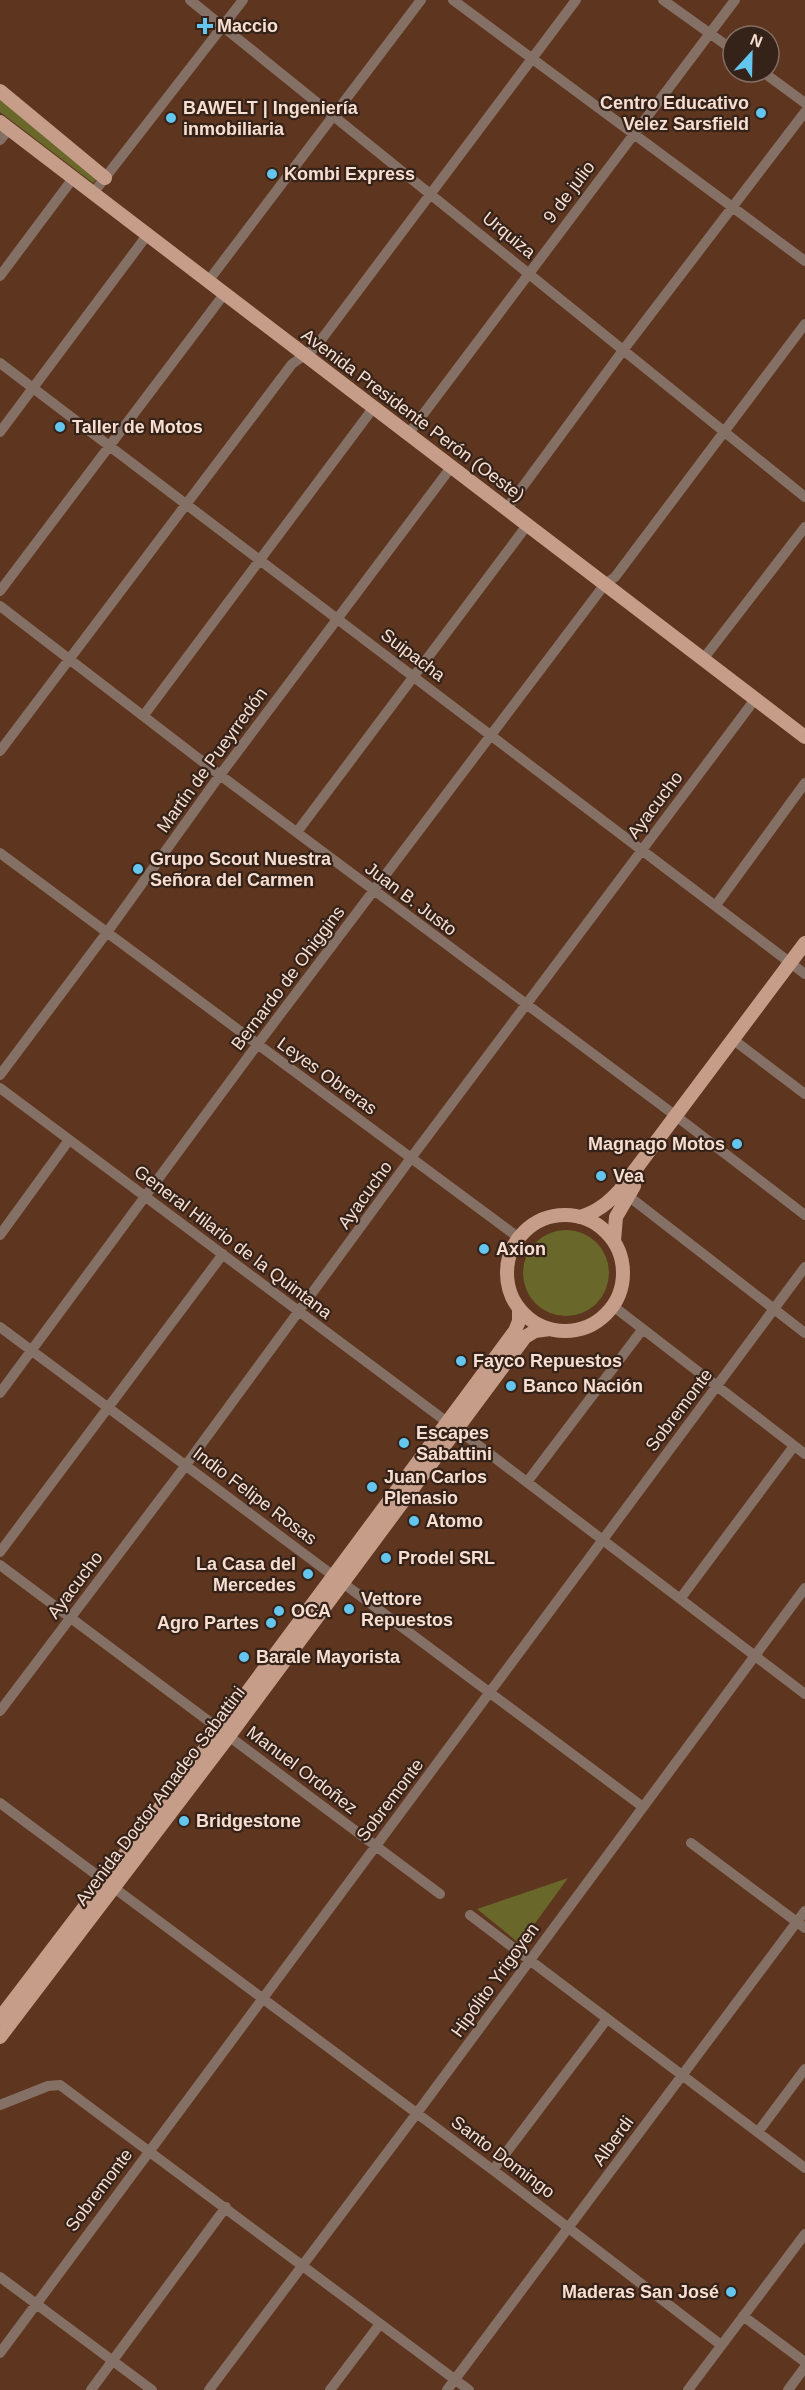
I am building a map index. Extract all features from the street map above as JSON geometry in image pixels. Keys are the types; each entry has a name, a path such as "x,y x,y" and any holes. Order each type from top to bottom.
{"main road":[{"path":"0,91 105,178"},
{"name":"Avenida Presidente Perón (Oeste)","path":"5,125 225,292 304,356 409,433 805,736"},
{"path":"580,1217 593,1213 612,1199 679,1118 799,965 805,943"},
{"path":"614,1241 616,1218 627,1195 679,1118 799,965"},
{"path":"563,1215 580,1217 593,1222 614,1241 621,1257 624,1274 621,1291 613,1306 601,1319 585,1328 568,1331 550,1329 533,1321 519,1308 510,1292 507,1273 510,1255 519,1238 531,1226 546,1218 563,1215"},
{"name":"Avenida Doctor Amadeo Sabattini","path":"0,2037 110,1884 225,1733 452,1425 515,1331 519,1321 519,1308"},
{"name":"Avenida Doctor Amadeo Sabattini","path":"452,1425 525,1337 535,1331 550,1329"},
{"name":"Avenida Doctor Amadeo Sabattini","path":"0,2018 110,1884"}],"street":[{"name":"Urquiza","path":"190,0 805,497"},
{"path":"94,192 243,0"},
{"path":"209,280 421,0"},
{"path":"453,0 805,261"},
{"path":"0,751 292,364 315,348 576,0"},
{"path":"663,0 721,41"},
{"name":"9 de julio","path":"409,433 735,0"},
{"path":"779,84 805,103"},
{"path":"507,508 624,349 805,112"},
{"path":"0,140 5,125"},
{"path":"0,276 74,177"},
{"path":"0,432 148,234"},
{"path":"0,591 225,292"},
{"name":"Bernardo de Ohiggins","path":"0,1394 257,1045 375,892 605,584 615,577 805,324"},
{"name":"Suipacha","path":"0,363 716,905 799,965"},
{"path":"144,715 374,407"},
{"name":"Martín de Pueyrredón","path":"0,1075 108,932 220,775 452,466"},
{"path":"297,832 528,524"},
{"path":"704,658 805,527"},
{"name":"Juan B. Justo","path":"0,606 220,775 805,1215"},
{"name":"Ayacucho","path":"0,1711 186,1465 411,1158 756,698"},
{"path":"716,905 805,783"},
{"name":"Leyes Obreras","path":"0,854 519,1238"},
{"path":"739,1044 805,1095"},
{"name":"General Hilario de la Quintana","path":"0,1088 452,1425 805,1694"},
{"path":"0,1235 69,1140"},
{"path":"627,1195 805,1333"},
{"path":"0,1552 223,1254"},
{"name":"Sobremonte","path":"0,2353 805,1267"},
{"path":"613,1306 805,1454"},
{"name":"Indio Felipe Rosas","path":"0,1327 643,1807"},
{"path":"527,1482 642,1330"},
{"path":"680,1599 794,1446"},
{"name":"Manuel Ordoñez","path":"0,1565 440,1894"},
{"name":"Hipólito Yrigoyen","path":"209,2390 531,1961 805,1588"},
{"name":"Santo Domingo","path":"0,1803 493,2170 721,2344"},
{"path":"690,1843 801,1925"},
{"name":"Alberdi","path":"447,2390 681,2075 801,1925 805,1911"},
{"path":"470,1915 805,2168"},
{"path":"493,2170 607,2019"},
{"path":"758,2132 805,2069"},
{"path":"0,2105 48,2086 60,2085 469,2390"},
{"path":"91,2390 226,2207"},
{"path":"688,2390 805,2234"},
{"path":"0,2277 152,2390"},
{"path":"743,2316 805,2362"},
{"path":"330,2390 380,2324"},
{"path":"788,2390 805,2367"}],"shaded area":[{"path":"0,97 98,178 93,183 0,112"},
{"path":"566,1230 590,1237 602,1249 609,1273 602,1297 590,1309 566,1316 542,1309 530,1297 523,1273 530,1249 542,1237"},
{"path":"568,1878 520,1944 477,1909"}],"place":[{"name":"Maccio","path":"205,26"},
{"name":"Centro Educativo Velez Sarsfield","path":"761,113"},
{"name":"BAWELT | Ingeniería inmobiliaria","path":"171,118"},
{"name":"Kombi Express","path":"272,174"},
{"name":"Taller de Motos","path":"60,427"},
{"name":"Grupo Scout Nuestra Señora del Carmen","path":"138,869"},
{"name":"Magnago Motos","path":"737,1144"},
{"name":"Vea","path":"601,1176"},
{"name":"Axion","path":"484,1249"},
{"name":"Fayco Repuestos","path":"461,1361"},
{"name":"Banco Nación","path":"511,1386"},
{"name":"Escapes Sabattini","path":"404,1443"},
{"name":"Juan Carlos Plenasio","path":"372,1487"},
{"name":"Atomo","path":"414,1521"},
{"name":"Prodel SRL","path":"386,1558"},
{"name":"La Casa del Mercedes","path":"308,1574"},
{"name":"Vettore Repuestos","path":"349,1609"},
{"name":"OCA","path":"279,1611"},
{"name":"Agro Partes","path":"271,1623"},
{"name":"Barale Mayorista","path":"244,1657"},
{"name":"Bridgestone","path":"184,1821"},
{"name":"Maderas San José","path":"731,2292"}]}
